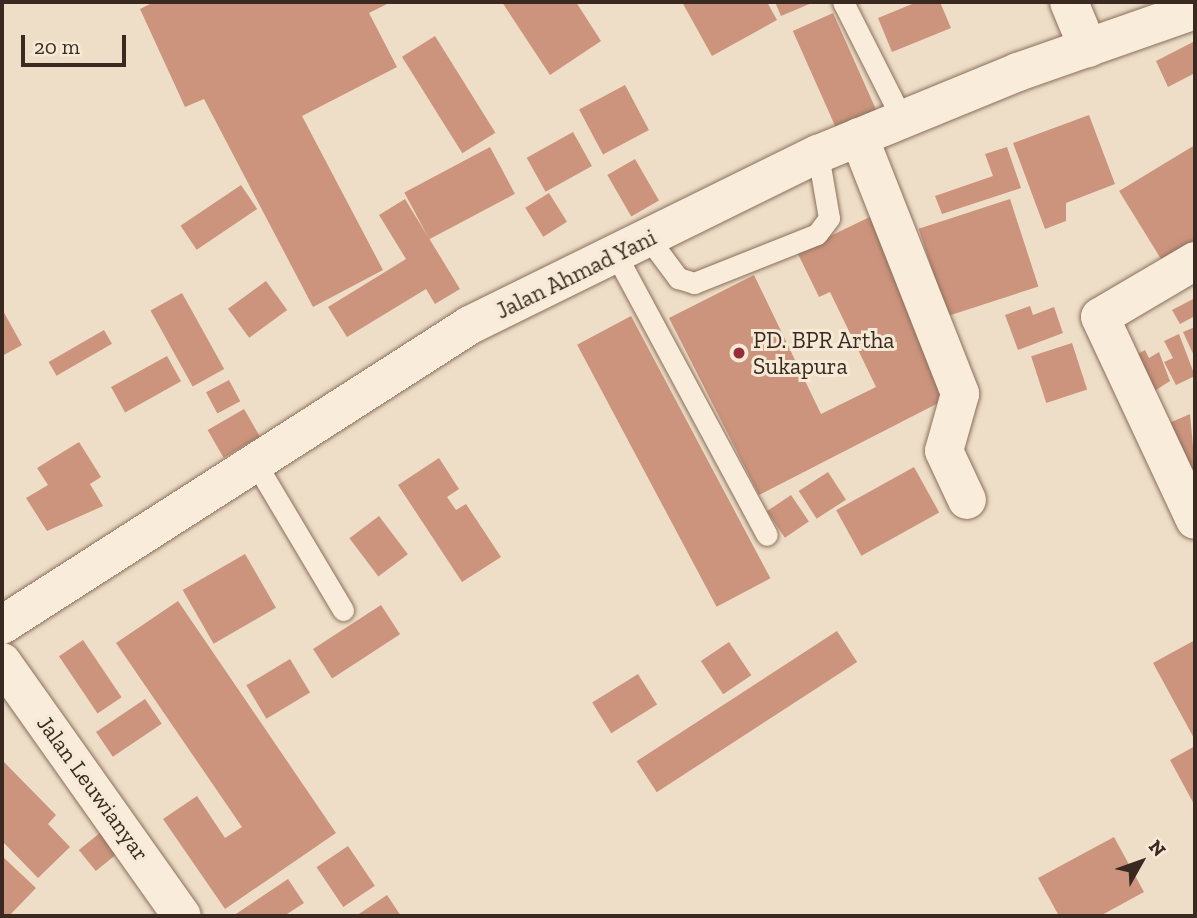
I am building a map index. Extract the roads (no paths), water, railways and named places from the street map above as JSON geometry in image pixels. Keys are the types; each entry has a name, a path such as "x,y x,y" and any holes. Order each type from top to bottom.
{"street":[{"path":"1069,2 1088,48"},
{"name":"Jalan Ahmad Yani","path":"2,625 470,325 859,136 1195,10"},
{"path":"859,136 960,394 944,451 967,500"},
{"path":"1191,504 1100,317 1195,261"},
{"name":"Jalan Leuwianyar","path":"2,662 182,916"}],"lane":[{"path":"843,2 902,119"},
{"path":"632,246 678,278 694,283 817,234 829,218 818,154"},
{"path":"632,246 767,534"},
{"path":"256,464 343,610"}],"place":[{"name":"PD. BPR Artha Sukapura","path":"739,353"}]}
